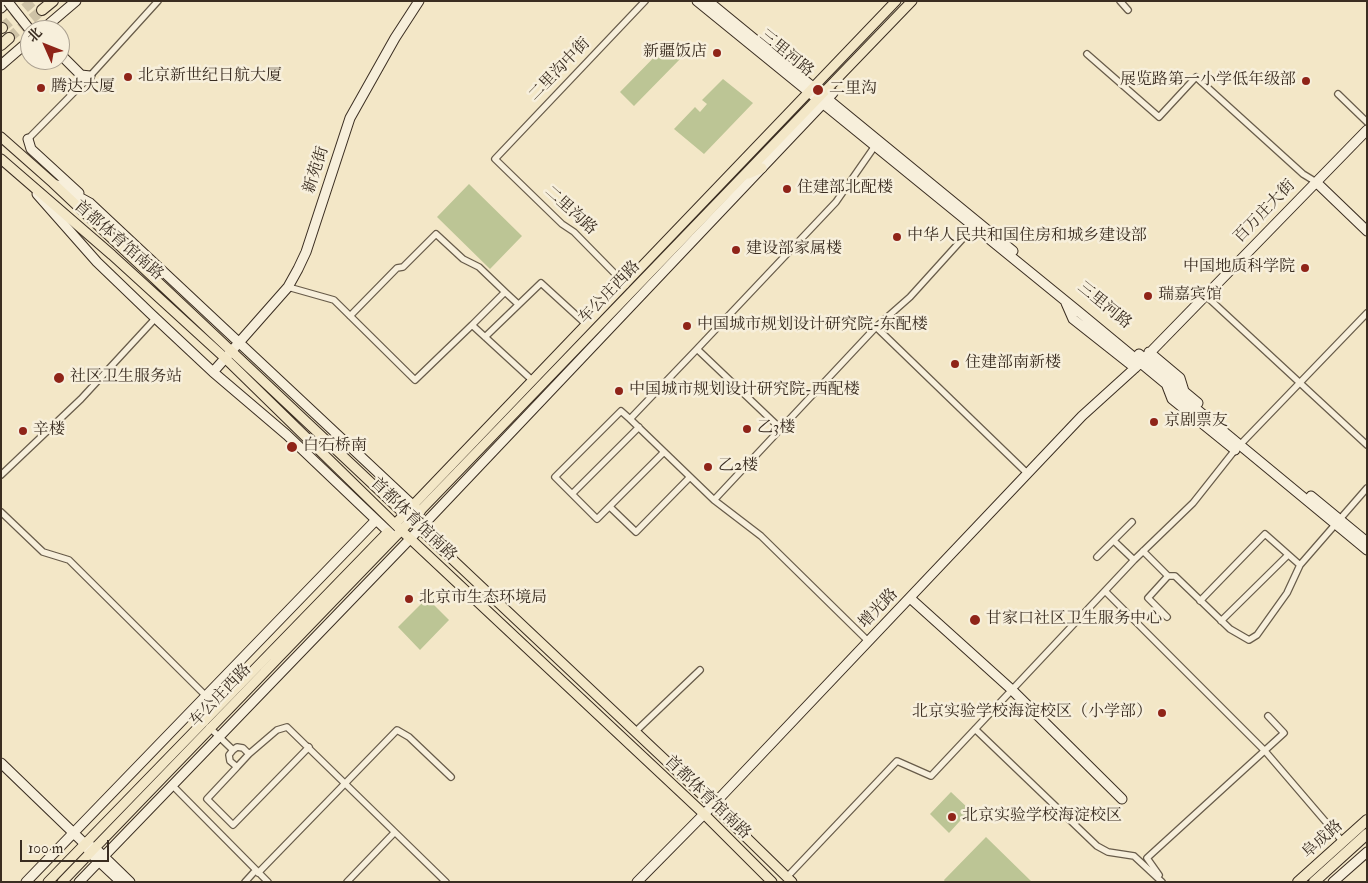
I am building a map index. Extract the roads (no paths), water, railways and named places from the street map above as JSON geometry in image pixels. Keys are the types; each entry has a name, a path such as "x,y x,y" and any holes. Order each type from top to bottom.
{"highway":[{"path":"42,10 53,1"},
{"name":"阜成路","path":"1298,882 1367,820"},
{"name":"阜成路","path":"1314,882 1367,834"}],"main road":[{"path":"821,96 896,1"},
{"path":"821,96 912,1"},
{"name":"车公庄西路","path":"416,509 821,96"},
{"name":"车公庄西路","path":"62,882 207,726 408,518 532,381 626,285 821,96"},
{"name":"首都体育馆南路","path":"1,137 53,183 232,351 713,805 789,880"},
{"name":"首都体育馆南路","path":"1,159 112,255 225,358 398,527 704,814 772,882"},
{"path":"744,176 762,168"},
{"name":"车公庄西路","path":"48,882 207,726"}],"street":[{"path":"54,20 76,1"},
{"path":"90,203 31,149 28,139 90,76 158,1"},
{"name":"新苑街","path":"212,372 288,287 306,252 350,118 395,38 419,1"},
{"name":"二里沟中街","path":"495,159 645,1"},
{"name":"三里河路","path":"697,1 821,96"},
{"name":"三里河路","path":"708,1 877,143 973,227 1064,300 1184,391 1240,446"},
{"path":"1120,1 1128,10"},
{"path":"1,8 8,2 22,20"},
{"path":"1,66 20,49"},
{"path":"1087,54 1159,117 1196,77 1303,174 1316,182 1367,232"},
{"path":"70,64 81,75 90,76"},
{"path":"1338,94 1367,122"},
{"path":"78,882 419,529 762,168 821,96"},
{"name":"百万庄大街","path":"1142,360 1367,130"},
{"path":"630,419 836,202 877,143"},
{"name":"二里沟路","path":"495,159 562,224 574,232 626,285"},
{"name":"首都体育馆南路","path":"53,183 90,203 416,509"},
{"name":"首都体育馆南路","path":"28,184 97,262 212,372 287,435 391,535"},
{"path":"714,500 782,430 876,327 910,297 973,227"},
{"name":"三里河路","path":"973,227 1142,360 1167,385 1172,399 1240,446 1336,522 1367,550"},
{"path":"350,316 397,268 403,267 436,234 463,259 479,267 518,304"},
{"path":"485,337 541,283 587,325"},
{"path":"288,287 334,300 415,380 505,292"},
{"path":"1205,295 1302,382 1367,445"},
{"path":"789,880 897,761 930,776 1134,560 1193,503 1240,446 1367,313"},
{"path":"1,475 81,399 152,322"},
{"path":"472,324 532,381"},
{"path":"876,327 1028,474"},
{"path":"697,349 782,430"},
{"name":"增光路","path":"637,882 713,805 1082,416 1142,360"},
{"path":"664,452 597,519 554,477 621,411 639,427 714,500 761,536 868,641"},
{"path":"572,494 639,427"},
{"path":"610,507 636,532 690,477"},
{"path":"1143,551 1168,576 1175,576 1230,629 1249,640 1256,635 1287,593 1300,565 1367,488"},
{"path":"1,512 43,552 69,560 208,698"},
{"path":"26,882 208,698 376,520"},
{"path":"1097,557 1132,522"},
{"name":"三里河路","path":"1336,522 1367,542"},
{"path":"1200,600 1265,534 1300,565"},
{"path":"1114,541 1134,560"},
{"path":"1221,620 1288,555"},
{"path":"1167,617 1148,598 1168,576"},
{"path":"1105,591 1265,751 1343,842"},
{"path":"910,598 1012,689 1122,799"},
{"path":"636,732 700,670"},
{"path":"1162,880 1147,858 1284,733 1268,716"},
{"path":"207,726 233,750"},
{"path":"309,747 233,825 207,799 250,754 277,730 287,727 309,747 345,782 446,882"},
{"path":"975,729 1097,846 1108,852 1134,856 1162,880"},
{"path":"244,882 257,872 397,730 451,777"},
{"path":"237,767 230,761 229,756 237,746 250,754"},
{"path":"1,763 85,844 130,882"},
{"path":"172,785 268,882"},
{"path":"348,881 394,832"},
{"path":"1333,882 1367,852"},
{"path":"101,858 121,882"}],"tunnel":[{"path":"2,28 33,1"},
{"path":"9,38 42,10"}],"place":[{"name":"新疆饭店","path":"717,53"},
{"name":"北京新世纪日航大厦","path":"128,77"},
{"name":"展览路第一小学低年级部","path":"1306,81"},
{"name":"腾达大厦","path":"41,88"},
{"name":"二里沟","path":"818,90"},
{"name":"住建部北配楼","path":"787,189"},
{"name":"中华人民共和国住房和城乡建设部","path":"897,237"},
{"name":"建设部家属楼","path":"736,250"},
{"name":"中国地质科学院","path":"1305,268"},
{"name":"瑞嘉宾馆","path":"1148,296"},
{"name":"中国城市规划设计研究院-东配楼","path":"687,326"},
{"name":"住建部南新楼","path":"955,364"},
{"name":"社区卫生服务站","path":"59,378"},
{"name":"中国城市规划设计研究院-西配楼","path":"619,391"},
{"name":"京剧票友","path":"1154,422"},
{"name":"乙3楼","path":"747,429"},
{"name":"辛楼","path":"23,431"},
{"name":"白石桥南","path":"292,447"},
{"name":"乙2楼","path":"708,467"},
{"name":"北京市生态环境局","path":"409,599"},
{"name":"甘家口社区卫生服务中心","path":"975,620"},
{"name":"北京实验学校海淀校区（小学部）","path":"1162,713"},
{"name":"北京实验学校海淀校区","path":"952,817"}]}
